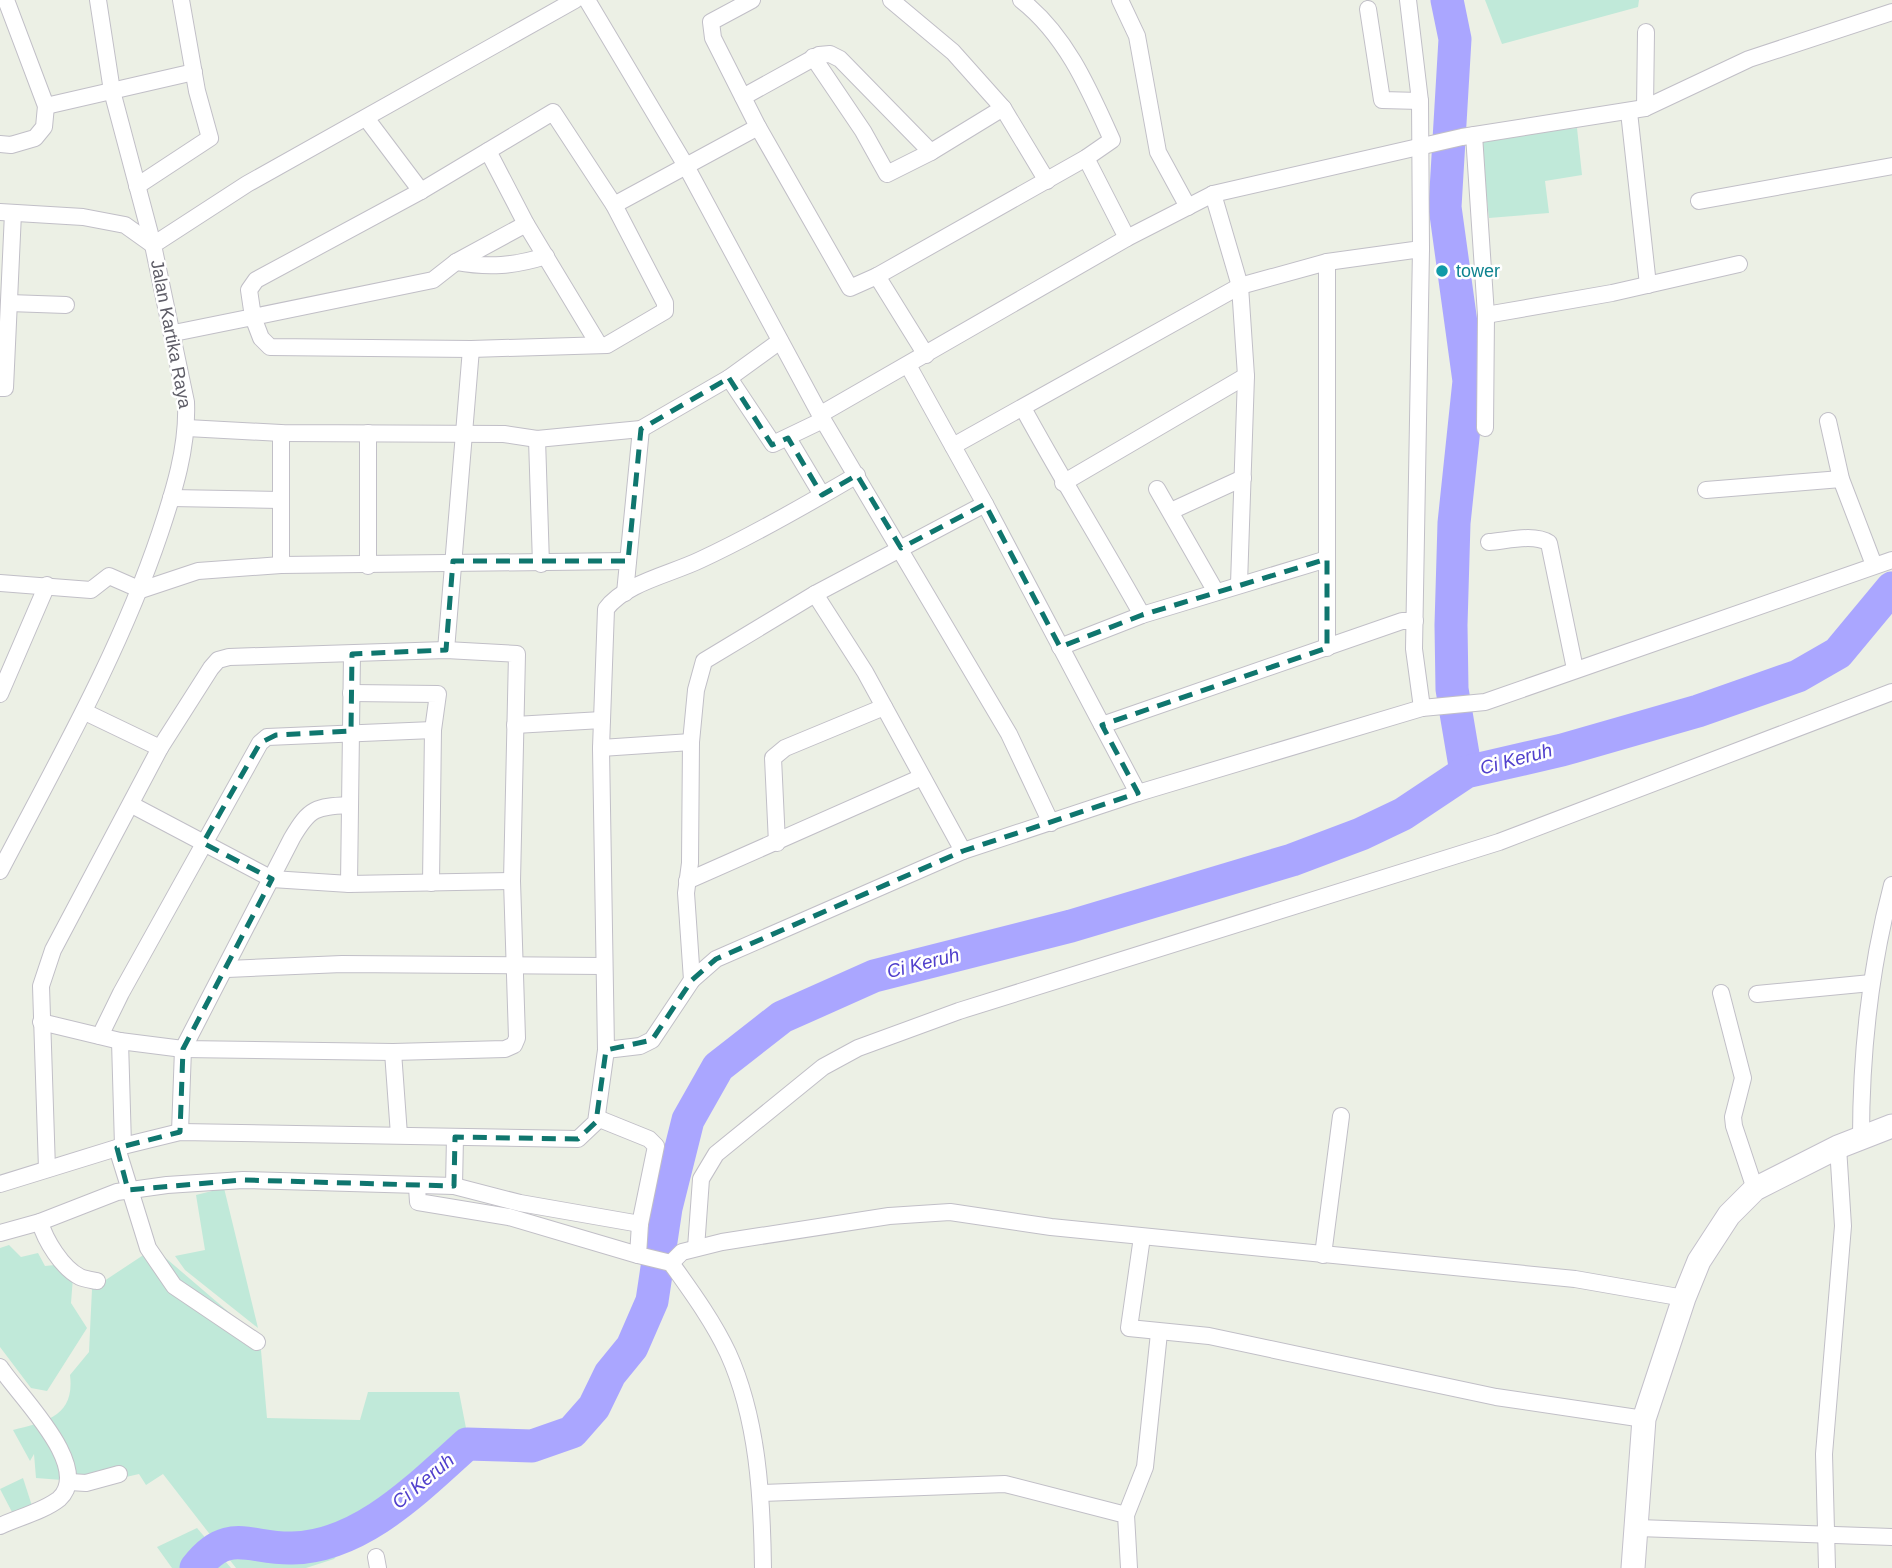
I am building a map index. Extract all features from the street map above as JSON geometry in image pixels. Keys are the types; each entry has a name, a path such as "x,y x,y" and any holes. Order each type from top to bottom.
{"main road":[{"path":"1633,1568 1644,1419 1699,1261 1729,1215 1755,1189 1838,1147 1892,1126"}],"street":[{"path":"0,144 11,145 35,138 44,127 46,106 6,0"},
{"path":"98,0 112,91 153,245"},
{"path":"137,186 210,138 181,0"},
{"name":"Jalan Kartika Raya","path":"0,871 85,712 141,590 171,498 187,428 186,402 174,333 153,245 247,184 575,0"},
{"path":"587,0 686,166 822,417 1009,734 1051,823"},
{"path":"752,0 711,22 713,38 758,127 846,286 854,287 1047,181 1112,140 1079,68 1034,10 1021,0"},
{"path":"891,0 953,52 1003,108 1047,181"},
{"path":"1120,0 1137,36 1158,152 1188,207"},
{"path":"1408,0 1420,101 1421,249 1414,649 1422,708"},
{"path":"1368,9 1382,100 1420,101"},
{"path":"729,378 771,444 788,438 1127,238 1213,194 1436,142 1637,110 1749,59 1892,12"},
{"path":"1646,32 1637,110 1648,285"},
{"path":"743,97 813,57 830,54 840,59 930,152"},
{"path":"813,57 863,131 887,174 930,152 1003,108"},
{"path":"46,106 194,72"},
{"path":"554,112 614,205 666,307 665,311 607,345 471,349 270,347 261,338 253,317 249,290 256,280 421,191 554,112"},
{"path":"366,117 421,191"},
{"path":"614,205 758,127"},
{"path":"1468,136 1486,315 1485,428"},
{"path":"488,150 526,224 599,345"},
{"path":"1086,158 1127,238"},
{"path":"1699,201 1892,166"},
{"path":"1213,194 1240,286 1246,376 1239,584"},
{"path":"0,388 5,388 9,303 7,213 83,217 125,225 153,245"},
{"path":"174,333 433,280 456,262 526,224"},
{"path":"953,446 1240,286 1327,262 1421,249"},
{"path":"456,262 486,268 519,265 546,256"},
{"path":"1327,262 1327,648"},
{"path":"1486,315 1648,285 1739,264"},
{"path":"877,276 926,355"},
{"path":"9,303 66,305"},
{"path":"187,428 281,433 504,434 537,439 640,429 729,378 780,341"},
{"path":"446,650 471,349"},
{"path":"909,367 1138,793"},
{"path":"1063,483 1246,376"},
{"path":"1023,408 1063,483 1085,514 1142,615"},
{"path":"1828,422 1841,479 1874,565"},
{"path":"625,593 640,429"},
{"path":"281,433 281,565"},
{"path":"368,433 368,566"},
{"path":"788,438 822,495"},
{"path":"537,439 541,564"},
{"path":"0,1184 120,1147 180,1132 578,1139 592,1129 597,1118 606,1050 601,748 606,609 613,600 625,593 702,559 857,475"},
{"path":"1171,511 1243,478"},
{"path":"1706,490 1841,479"},
{"path":"1157,489 1216,592"},
{"path":"171,498 280,500"},
{"path":"692,980 687,881 690,863 691,742 696,690 704,661 816,594 985,504"},
{"path":"1489,542 1532,538 1543,539 1549,543 1575,668"},
{"path":"1060,646 1142,615 1327,559"},
{"path":"606,1050 640,1046 652,1040 692,980 716,959 740,946 963,851 1138,793 1422,708 1481,702 1892,560"},
{"path":"0,583 91,590 109,576 141,590 198,571 281,565 628,561"},
{"path":"0,694 47,585"},
{"path":"816,594 884,707 963,851"},
{"path":"1102,725 1402,621 1415,621"},
{"path":"41,1022 120,1041 183,1049 393,1052 505,1049 514,1045 512,881 517,654 446,650 229,657 218,660 160,748 53,950 41,986 41,1022 47,1169"},
{"path":"349,884 352,654"},
{"path":"695,1248 701,1179 716,1154 823,1067 858,1048 959,1011 1499,842 1892,692"},
{"path":"351,693 438,694 433,730 432,883"},
{"path":"777,843 774,758 778,752 884,707"},
{"path":"85,712 160,748"},
{"path":"514,725 602,720"},
{"path":"100,1036 260,743 267,737 351,731 433,730"},
{"path":"601,748 691,742"},
{"path":"687,881 922,777"},
{"path":"132,805 272,879 349,884 512,881"},
{"path":"180,1132 183,1049 304,817 323,806 350,805"},
{"path":"1861,1138 1861,1073 1871,983 1885,958 1892,885"},
{"path":"227,969 342,964 603,966"},
{"path":"1757,994 1871,983"},
{"path":"1721,993 1743,1078 1733,1117 1734,1126 1755,1189"},
{"path":"120,1041 120,1147 131,1199 148,1248 174,1286 257,1342"},
{"path":"393,1052 399,1135"},
{"path":"1323,1255 1341,1116"},
{"path":"597,1118 653,1141 656,1146 640,1224 640,1256"},
{"path":"454,1186 455,1137"},
{"path":"1827,1568 1824,1454 1843,1226 1838,1147"},
{"path":"0,1233 42,1230 131,1199 243,1180 417,1192 668,1263 697,1298 728,1354 767,1493 762,1568"},
{"path":"417,1192 454,1186 520,1203 640,1224"},
{"path":"668,1263 677,1255 695,1248 888,1216 950,1212 1142,1237 1575,1279 1684,1298"},
{"path":"42,1230 79,1277 97,1281"},
{"path":"1142,1237 1129,1328 1209,1336 1496,1397 1644,1419"},
{"path":"1129,1568 1126,1515 1145,1467 1159,1333"},
{"path":"0,1526 57,1500 69,1482 70,1474 60,1448 8,1378"},
{"path":"69,1482 86,1483 119,1474"},
{"path":"767,1493 1005,1484 1126,1515"},
{"path":"1638,1528 1892,1537"}],"highlighted area":[{"path":"729,378 772,445 788,438 822,495 857,475 901,548 985,504 1060,647 1142,615 1327,559 1327,648 1102,725 1138,793 963,851 716,959 692,980 652,1040 606,1050 596,1122 578,1139 455,1137 454,1186 243,1180 128,1190 117,1148 180,1132 183,1049 272,879 203,843 260,743 276,735 351,731 352,654 446,650 453,561 628,561 641,429"}],"green space":[{"path":"1485,0 1639,0 1638,7 1502,44"},
{"path":"1577,128 1582,175 1545,181 1549,213 1489,218 1480,139"},
{"path":"224,1188 258,1328 185,1270 175,1256 205,1250 196,1195"},
{"path":"9,1245 21,1257 38,1253 45,1266 65,1264 73,1277 71,1303 87,1328 47,1391 31,1388 0,1347 0,1248"},
{"path":"154,1248 260,1339 267,1418 360,1420 368,1392 459,1392 472,1459 372,1520 334,1559 306,1568 236,1568 163,1474 146,1485 139,1474 70,1490 62,1480 36,1478 34,1454 30,1461 13,1430 47,1420 63,1408 68,1400 70,1375 89,1352 92,1289"},
{"path":"23,1478 32,1506 12,1512 0,1489"},
{"path":"197,1528 231,1568 172,1568 157,1547"}],"waterway":[{"path":"1447,0 1455,39 1445,207 1469,381 1454,523 1451,625 1452,689 1466,772"},
{"name":"Ci Keruh","path":"196,1568 218,1547 229,1543 292,1548 317,1545 342,1537 365,1526 409,1496 467,1444 532,1446 572,1432 594,1407 610,1374 632,1347 652,1301 666,1208 688,1120 718,1067 782,1017 874,976 1071,926 1292,860 1361,834 1403,814 1466,772 1562,750 1698,711 1798,676 1838,653 1892,588"}],"place":[{"name":"tower","path":"1442,271"}]}
